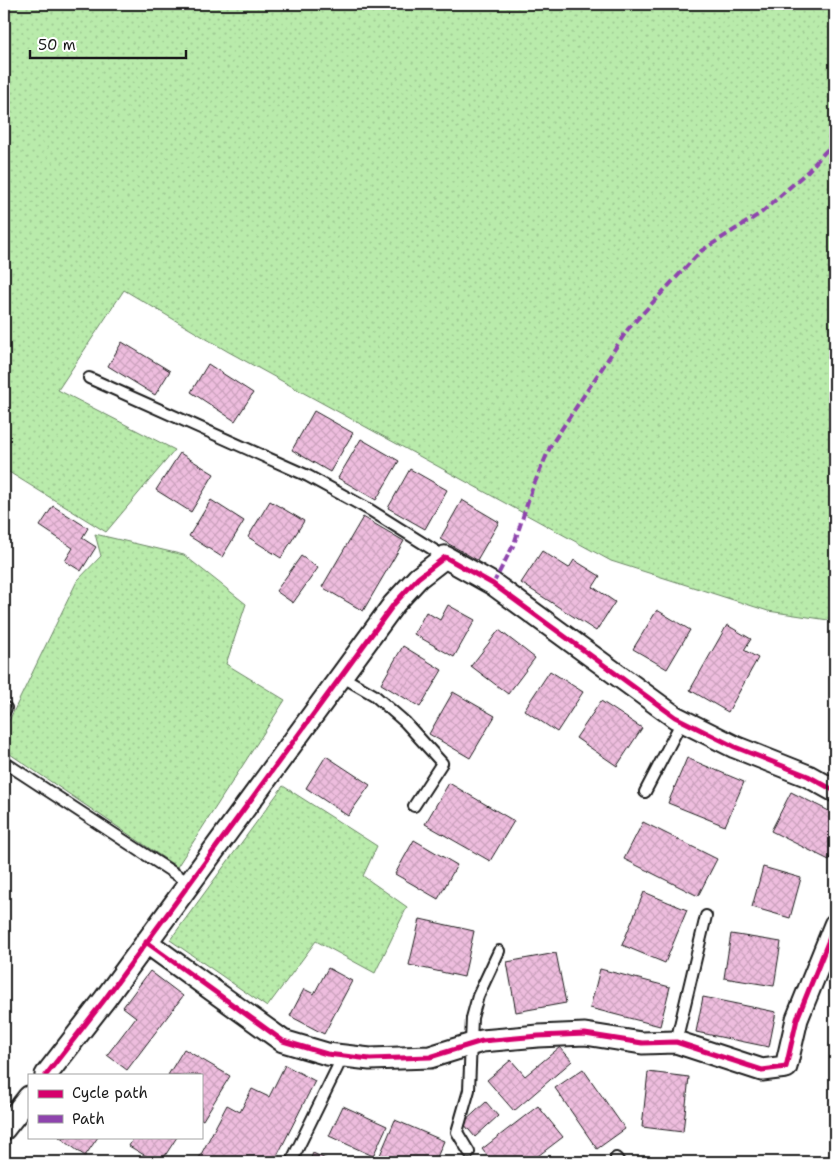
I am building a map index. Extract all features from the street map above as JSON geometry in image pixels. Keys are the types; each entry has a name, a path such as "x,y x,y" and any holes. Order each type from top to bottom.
{"street":[{"path":"47,1074 394,604 418,578 445,557 493,584 682,721 734,747 808,776 835,791"},
{"path":"146,942 283,1041 326,1054 370,1058 430,1057 482,1041 584,1034 642,1043 676,1042 762,1070 786,1067 797,1019 835,925"},
{"path":"4,1129 28,1098"}],"lane":[{"path":"89,378 308,476 370,510 445,557"},
{"path":"340,676 374,695 405,722 442,763 414,806"},
{"path":"4,707 6,708 4,712"},
{"path":"645,792 682,721"},
{"path":"4,762 189,883"},
{"path":"676,1042 706,916"},
{"path":"469,1152 457,1132 470,1090 472,1018 478,996 499,951"},
{"path":"291,1162 343,1056"}],"green space":[{"path":"4,4 835,4 835,621 768,611 611,561 227,351 124,290 58,390 175,450 106,532 4,469"},
{"path":"95,534 184,555 246,604 226,664 285,700 177,867 4,750 4,731 77,581 101,556"},
{"path":"283,786 377,846 363,876 407,907 375,973 316,941 267,1007 170,940"}],"building":[{"path":"122,342 170,371 155,395 108,366"},
{"path":"208,364 253,393 235,421 191,392"},
{"path":"314,411 353,433 330,472 292,450"},
{"path":"361,439 399,461 376,500 338,478"},
{"path":"180,453 214,474 191,512 156,490"},
{"path":"410,469 447,490 425,529 388,508"},
{"path":"211,500 244,521 222,557 189,536"},
{"path":"462,500 499,522 477,560 440,539"},
{"path":"270,501 304,521 281,558 248,537"},
{"path":"53,506 88,528 82,538 96,547 81,571 65,561 73,548 40,526"},
{"path":"363,517 404,541 363,611 322,587"},
{"path":"542,551 569,568 574,560 600,576 593,587 615,602 596,631 521,583"},
{"path":"301,556 318,568 293,603 276,591"},
{"path":"448,605 475,620 454,657 414,634 426,612 440,620"},
{"path":"657,610 690,630 667,669 633,649"},
{"path":"727,625 751,639 744,650 758,658 728,712 690,690"},
{"path":"499,630 535,658 508,694 471,666"},
{"path":"403,646 442,670 420,707 381,684"},
{"path":"550,671 583,692 557,732 524,710"},
{"path":"453,692 495,716 470,758 429,734"},
{"path":"601,701 642,728 617,766 576,738"},
{"path":"326,756 370,785 348,816 306,788"},
{"path":"687,758 744,782 725,826 668,803"},
{"path":"449,783 514,821 490,861 425,824"},
{"path":"791,792 835,814 835,846 829,860 771,831"},
{"path":"643,822 717,859 698,896 624,859"},
{"path":"414,840 457,865 438,899 395,874"},
{"path":"763,867 801,878 790,918 752,907"},
{"path":"644,892 687,910 665,963 622,945"},
{"path":"420,919 474,931 464,977 409,965"},
{"path":"731,934 781,942 774,986 724,978"},
{"path":"556,953 566,1003 516,1012 507,962"},
{"path":"328,968 352,981 324,1034 290,1016 304,989 314,994"},
{"path":"600,969 670,987 660,1026 590,1008"},
{"path":"150,971 183,996 127,1070 107,1055 136,1017 123,1007"},
{"path":"703,997 776,1012 769,1047 696,1032"},
{"path":"560,1047 572,1061 514,1111 487,1080 511,1060 525,1076"},
{"path":"184,1049 230,1076 203,1120 202,1074 169,1074"},
{"path":"285,1065 315,1081 274,1162 197,1162 227,1105 240,1112 252,1089 269,1097"},
{"path":"583,1069 625,1129 597,1149 555,1088"},
{"path":"648,1072 689,1077 683,1132 642,1127"},
{"path":"486,1102 498,1116 475,1137 463,1123"},
{"path":"343,1106 387,1126 373,1156 329,1136"},
{"path":"538,1106 563,1137 530,1162 492,1162 482,1149"},
{"path":"395,1120 444,1141 435,1162 377,1162"},
{"path":"60,1138 97,1138 85,1156"},
{"path":"133,1138 176,1138 161,1162 156,1162 129,1146"},
{"path":"313,1153 332,1162 309,1162"},
{"path":"585,1156 589,1162 576,1162"},
{"path":"39,1157 47,1162 35,1162"}],"marked path":[{"path":"493,584 514,544 532,489 551,445 628,329 701,251 761,213 808,171 835,141"}],"cycle path":[{"path":"47,1074 105,999 394,604 418,578 445,557 493,584 675,717 735,747 808,776 835,791"},
{"path":"146,942 283,1041 327,1054 370,1059 430,1057 482,1041 585,1034 642,1043 676,1042 762,1070 786,1067 797,1019 835,925"}]}
